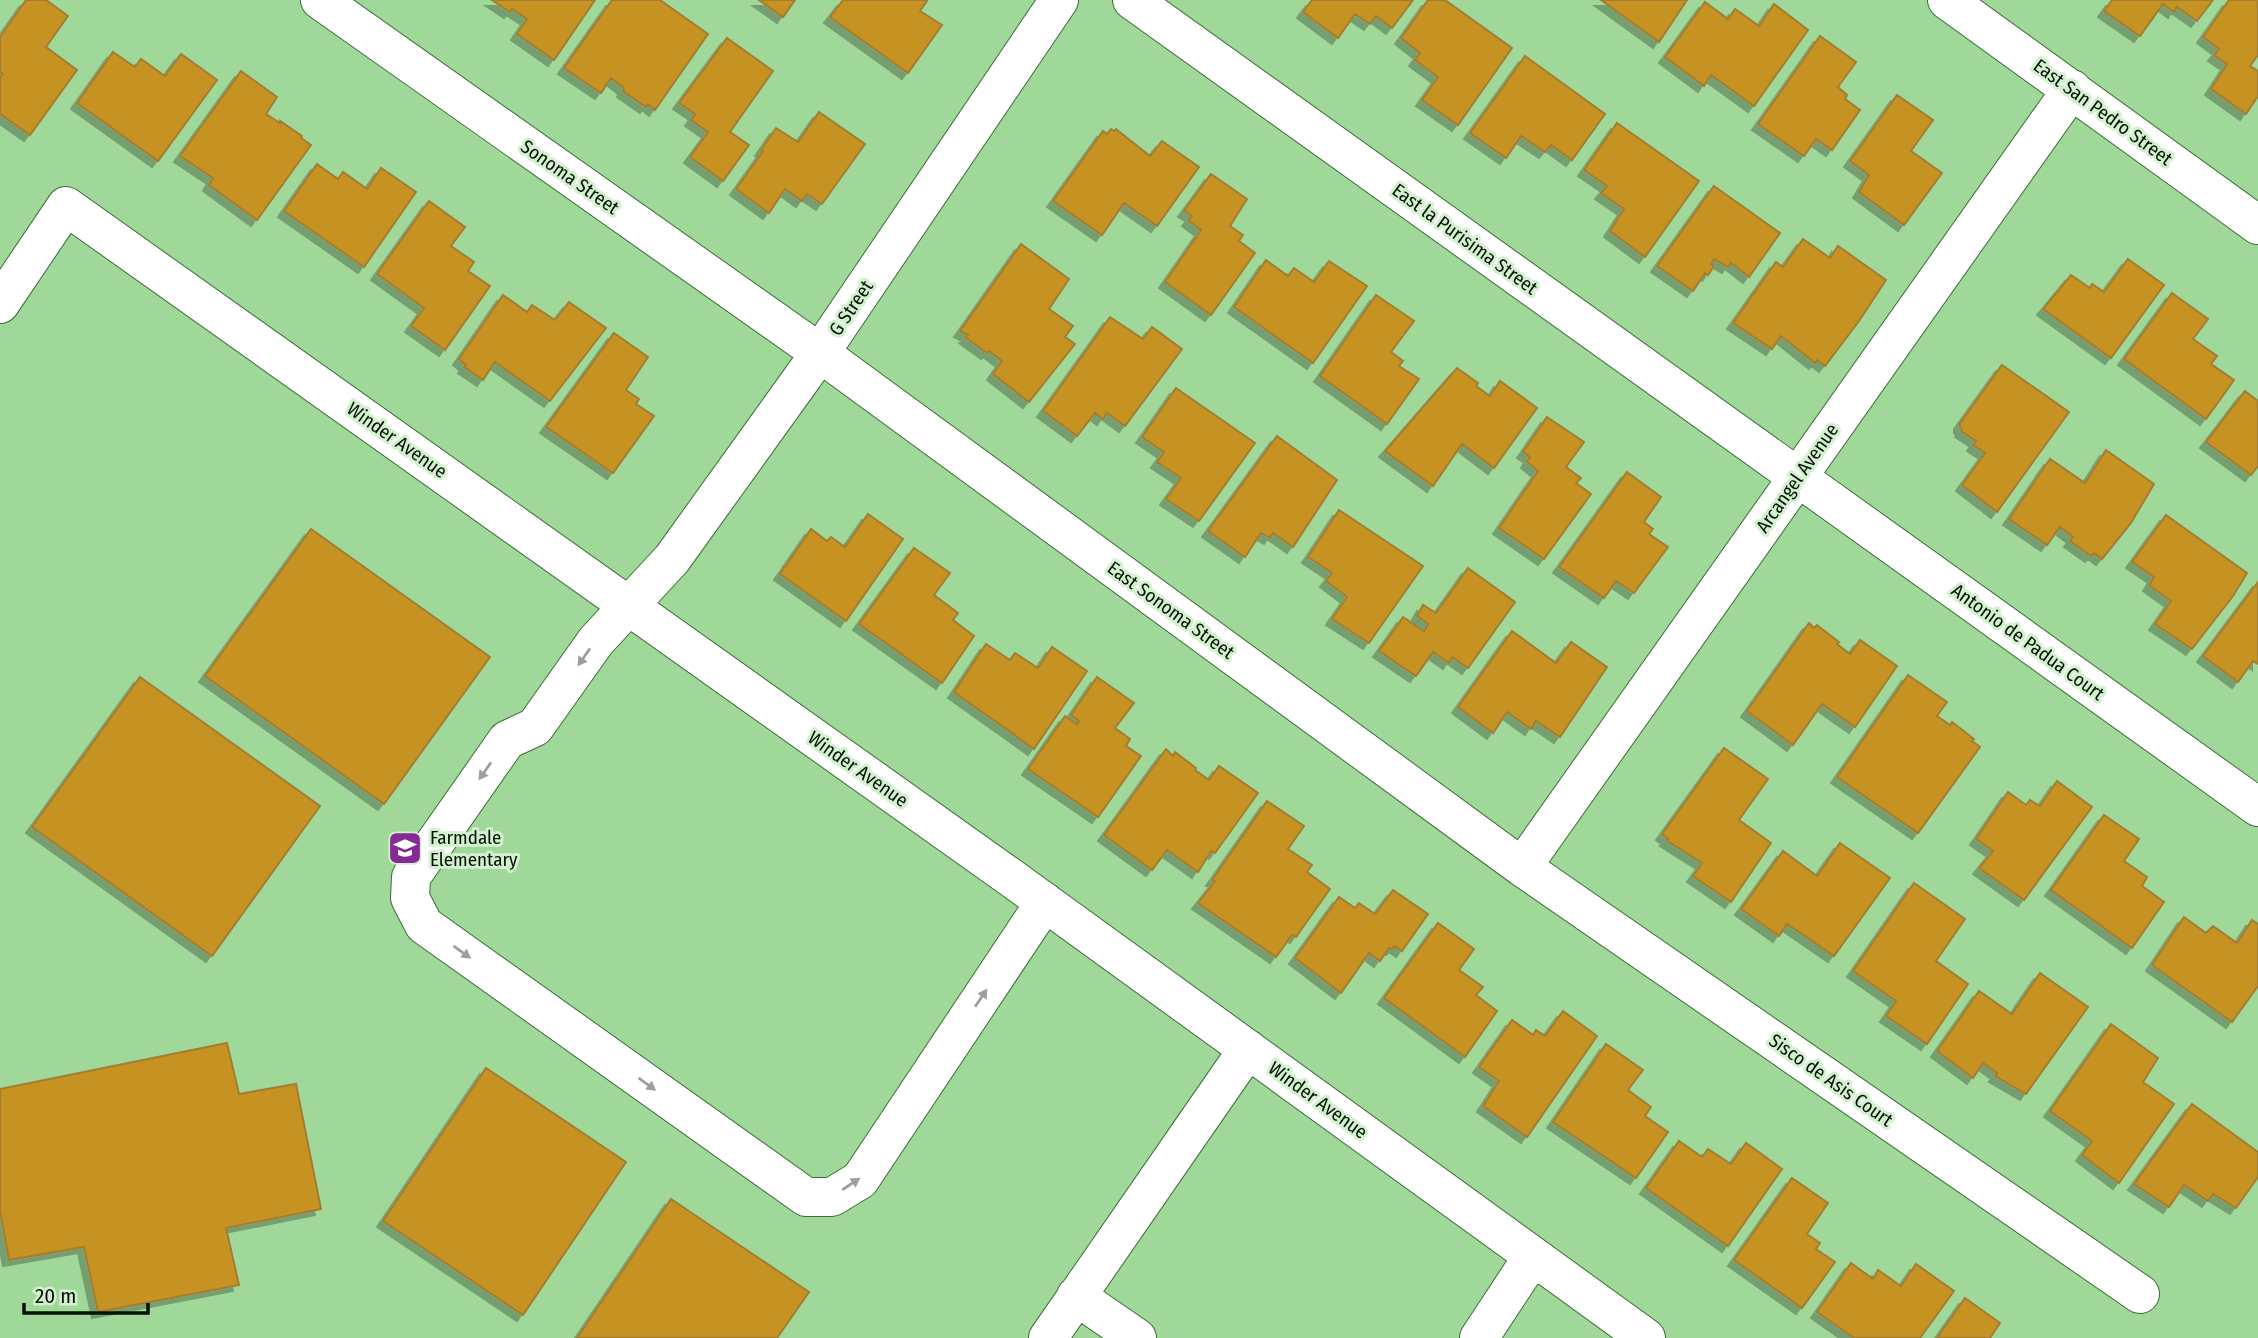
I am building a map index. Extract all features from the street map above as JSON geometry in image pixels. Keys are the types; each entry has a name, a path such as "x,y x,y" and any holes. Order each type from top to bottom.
{"street":[{"name":"Sonoma Street","path":"320,0 820,353"},
{"name":"G Street","path":"1045,902 860,1180 832,1197 806,1197 424,925 410,898 411,877 507,740 535,727 596,641 672,559 820,353 1059,0"},
{"name":"East la Purisima Street","path":"1132,0 1798,477"},
{"name":"East San Pedro Street","path":"1947,0 2258,225"},
{"name":"Arcangel Avenue","path":"1522,867 2072,89"},
{"name":"Winder Avenue","path":"0,304 66,206 1045,902 1646,1338"},
{"name":"East Sonoma Street","path":"820,353 1522,867"},
{"name":"Antonio de Padua Court","path":"1798,477 2258,807"},
{"name":"Sisco de Asis Court","path":"1522,867 2140,1294"},
{"path":"1048,1338 1248,1049"},
{"path":"1479,1338 1533,1256"},
{"path":"1076,1296 1137,1338"}],"building":[{"path":"26,0 46,0 68,16 46,47 77,70 30,135 0,114 0,78 3,74 0,72 0,37"},
{"path":"492,0 595,0 554,60 517,34 527,19"},
{"path":"612,0 660,0 708,34 655,110 623,91 624,88 611,78 601,93 564,68"},
{"path":"759,0 795,0 783,17"},
{"path":"843,0 925,0 927,1 920,11 942,25 908,73 830,17"},
{"path":"1312,0 1413,0 1392,28 1376,16 1370,24 1355,14 1338,38 1303,12"},
{"path":"1428,0 1445,0 1512,48 1458,125 1422,100 1438,77 1415,60 1420,53 1401,38"},
{"path":"1601,0 1687,0 1659,42"},
{"path":"2112,0 2213,0 2197,21 2177,7 2174,12 2163,4 2140,36 2104,11"},
{"path":"2229,0 2258,0 2258,55 2250,66 2258,71 2258,96 2246,114 2211,89 2227,64 2214,55 2219,49 2203,37"},
{"path":"1705,2 1728,19 1735,9 1759,26 1774,4 1808,30 1754,106 1711,75 1704,86 1665,57"},
{"path":"1820,36 1856,62 1838,87 1847,95 1845,99 1860,110 1832,150 1816,139 1804,156 1758,124"},
{"path":"727,38 773,71 730,132 749,145 723,181 690,157 708,132 691,120 695,114 679,103"},
{"path":"113,52 135,67 141,59 165,76 181,54 217,80 158,161 77,103"},
{"path":"1525,56 1605,114 1572,160 1551,145 1545,152 1521,136 1506,158 1470,133"},
{"path":"241,71 277,97 266,114 302,136 301,138 311,145 257,220 209,185 213,178 180,156"},
{"path":"1897,95 1933,120 1911,151 1942,173 1904,225 1859,192 1869,175 1850,161"},
{"path":"819,112 865,144 822,204 807,194 802,201 785,189 769,213 736,189 776,128 798,142"},
{"path":"1617,123 1699,181 1645,257 1610,231 1624,209 1601,193 1607,186 1584,170"},
{"path":"1111,129 1116,129 1150,156 1162,141 1199,167 1157,226 1124,203 1102,235 1053,201 1103,131 1107,134"},
{"path":"317,164 338,179 343,172 367,189 381,168 416,192 364,267 284,211"},
{"path":"1211,174 1247,199 1230,226 1243,235 1239,241 1255,253 1211,315 1165,282 1201,230 1188,220 1192,216 1184,211"},
{"path":"1714,186 1780,233 1749,277 1731,263 1728,267 1714,259 1711,264 1714,266 1708,275 1705,273 1693,291 1657,266"},
{"path":"429,201 465,227 451,246 474,262 468,271 490,286 445,350 411,326 424,308 377,274"},
{"path":"1803,239 1830,258 1838,246 1886,280 1825,366 1817,360 1815,363 1781,336 1772,349 1733,323 1776,262 1783,267"},
{"path":"1021,244 1069,279 1049,309 1073,326 1065,337 1075,344 1029,402 993,374 1002,361 989,351 987,353 960,331"},
{"path":"2128,259 2164,285 2111,358 2043,309 2071,275 2090,288 2092,284 2104,292"},
{"path":"1266,260 1288,276 1294,268 1314,282 1329,261 1367,286 1313,363 1234,307"},
{"path":"2172,293 2208,319 2193,339 2217,356 2211,364 2234,380 2206,419 2124,359"},
{"path":"503,295 527,312 532,305 555,320 569,302 606,328 550,401 495,362 483,380 464,367 466,365 459,359"},
{"path":"1376,295 1414,321 1391,352 1403,361 1399,366 1419,379 1387,424 1320,376"},
{"path":"1110,317 1143,339 1152,327 1182,349 1125,426 1107,413 1103,419 1095,413 1077,436 1043,411"},
{"path":"614,333 648,357 626,390 639,399 636,404 654,416 613,473 546,427"},
{"path":"2002,365 2069,412 1997,512 1962,485 1985,453 1973,445 1976,441 1961,431 1960,423"},
{"path":"1457,368 1478,383 1476,386 1490,396 1500,381 1537,408 1494,468 1462,444 1433,486 1385,451"},
{"path":"1176,388 1255,443 1199,521 1166,499 1181,478 1157,462 1164,452 1142,437"},
{"path":"2245,391 2258,401 2258,466 2251,475 2206,442"},
{"path":"1547,417 1584,442 1566,467 1581,478 1576,483 1591,494 1544,559 1499,528 1538,471 1527,462 1530,457 1523,452"},
{"path":"1277,436 1337,480 1293,547 1273,533 1270,538 1261,533 1245,557 1208,531"},
{"path":"2106,450 2154,484 2131,523 2102,559 2094,553 2091,556 2070,541 2073,537 2060,527 2047,545 2009,519 2050,459 2085,483"},
{"path":"1627,472 1661,497 1644,522 1653,529 1649,534 1668,547 1634,593 1616,581 1604,598 1559,567"},
{"path":"1339,510 1423,566 1369,643 1332,619 1347,597 1326,581 1332,573 1308,557"},
{"path":"868,514 903,539 846,621 780,574 811,529 827,541 831,537 845,547"},
{"path":"2166,515 2247,573 2233,596 2192,649 2155,624 2171,601 2149,585 2154,577 2132,562"},
{"path":"311,529 490,657 384,804 205,676"},
{"path":"914,548 950,573 934,595 958,613 953,620 974,636 942,683 859,624"},
{"path":"1468,568 1515,602 1468,668 1452,657 1449,663 1433,652 1416,676 1379,651 1403,617 1424,631 1428,624 1417,616 1423,605 1436,613"},
{"path":"2258,582 2258,664 2253,661 2238,682 2203,656"},
{"path":"1809,623 1814,628 1817,625 1850,654 1860,640 1897,666 1855,727 1822,704 1793,745 1747,711"},
{"path":"1512,631 1556,663 1571,642 1607,667 1560,737 1536,721 1531,729 1507,712 1493,733 1458,707"},
{"path":"986,644 1010,660 1015,653 1038,668 1052,647 1087,671 1034,749 954,692"},
{"path":"1908,675 1947,702 1937,716 1950,725 1952,722 1980,747 1918,833 1837,777"},
{"path":"140,677 320,806 212,956 32,827"},
{"path":"1097,677 1134,703 1115,728 1130,739 1126,746 1141,756 1098,817 1028,769 1065,716 1077,724 1079,721 1071,715"},
{"path":"1724,748 1768,779 1739,820 1771,843 1731,902 1693,876 1702,863 1666,840 1668,839 1662,834"},
{"path":"1166,749 1173,756 1175,752 1209,780 1219,766 1258,793 1215,853 1211,851 1198,872 1167,850 1152,870 1104,835"},
{"path":"2057,781 2092,807 2024,900 1979,868 1993,851 1976,839 2008,792 2026,805 2030,800 2040,806"},
{"path":"1267,801 1304,826 1288,849 1312,865 1307,872 1330,889 1296,937 1292,935 1276,957 1198,903"},
{"path":"2104,815 2139,839 2124,861 2147,877 2142,886 2164,902 2132,948 2051,890"},
{"path":"1840,843 1890,878 1834,956 1787,924 1779,936 1741,909 1783,851 1817,876"},
{"path":"1914,883 1965,919 1936,961 1968,984 1927,1044 1886,1016 1896,1001 1853,971"},
{"path":"1393,890 1428,914 1402,951 1395,946 1389,948 1380,961 1369,953 1341,993 1295,958 1339,897 1355,908 1359,903 1375,914"},
{"path":"2184,917 2206,933 2213,926 2237,943 2252,920 2258,924 2258,986 2232,1022 2152,965"},
{"path":"1438,923 1474,949 1459,970 1483,987 1476,995 1497,1011 1465,1057 1384,998"},
{"path":"2040,973 2088,1007 2026,1094 1995,1076 1997,1073 1983,1063 1973,1078 1937,1051 1979,991 2012,1014"},
{"path":"1563,1011 1597,1036 1527,1137 1483,1106 1499,1081 1479,1067 1512,1020 1533,1035 1536,1030 1545,1036"},
{"path":"2111,1024 2158,1058 2143,1082 2174,1104 2119,1183 2082,1155 2092,1141 2050,1111"},
{"path":"227,1043 239,1094 296,1084 321,1209 226,1228 239,1285 98,1312 84,1247 9,1260 0,1211 0,1089"},
{"path":"1606,1044 1643,1070 1628,1090 1651,1107 1645,1116 1668,1132 1636,1178 1553,1122"},
{"path":"486,1068 626,1162 523,1315 383,1221"},
{"path":"2192,1104 2258,1152 2258,1177 2236,1208 2213,1194 2208,1201 2184,1185 2169,1207 2134,1184"},
{"path":"1679,1141 1702,1157 1708,1149 1731,1164 1746,1143 1782,1169 1728,1246 1646,1188"},
{"path":"1792,1178 1828,1203 1807,1234 1820,1243 1816,1249 1835,1262 1802,1308 1734,1260"},
{"path":"671,1199 809,1292 777,1338 577,1338"},
{"path":"1851,1263 1873,1279 1878,1270 1901,1286 1916,1264 1954,1291 1920,1338 1854,1338 1817,1312"},
{"path":"1965,1298 2000,1323 1990,1338 1937,1338"}],"place":[{"name":"Farmdale Elementary","path":"405,848"}]}
